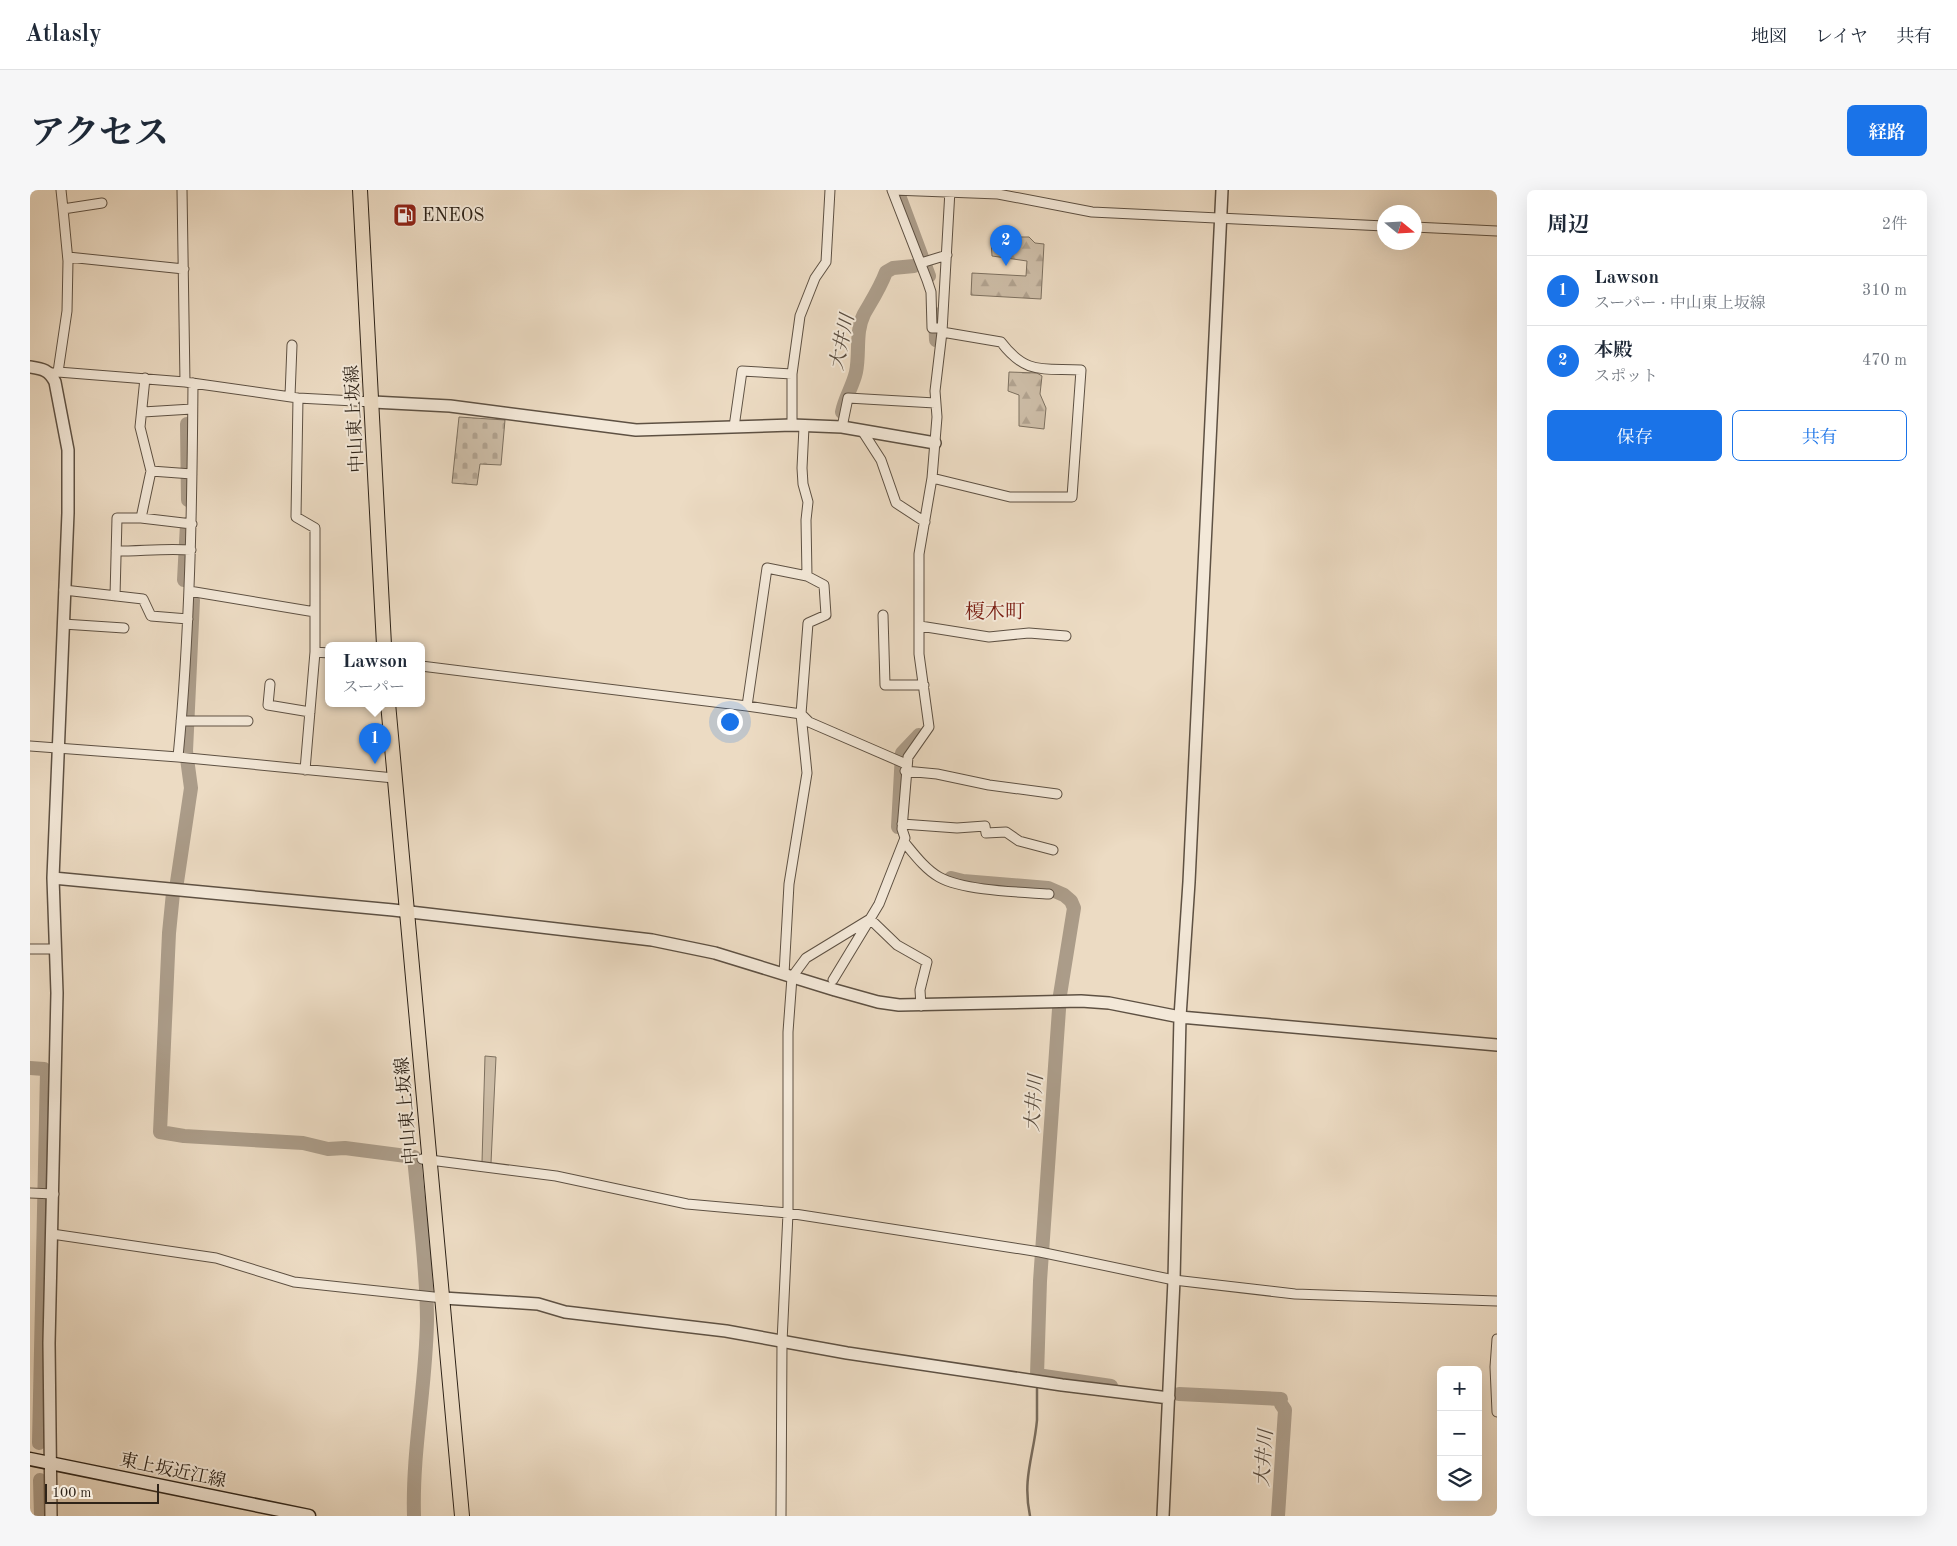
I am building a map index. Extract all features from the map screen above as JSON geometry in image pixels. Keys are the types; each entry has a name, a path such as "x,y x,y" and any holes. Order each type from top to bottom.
{"main road":[{"name":"中山東上坂線","path":"352,190 384,642"},
{"name":"中山東上坂線","path":"360,190 376,642"},
{"name":"中山東上坂線","path":"381,707 390,778 426,1159 432,1298 454,1516"},
{"name":"中山東上坂線","path":"388,707 390,778"},
{"name":"中山東上坂線","path":"432,1298 462,1516"},
{"name":"東上坂近江線","path":"30,1460 309,1516"}],"street":[{"path":"51,1516 49,1463 52,1234 58,993 53,878 68,450 54,373 67,311 68,257 61,190"},
{"path":"182,190 189,382 192,409 192,524 184,758"},
{"path":"807,576 806,520 808,502 802,484 792,374 800,316 815,278 826,262 830,190"},
{"path":"932,478 1010,497 1072,497 1081,370 1027,366 1018,362 1001,342 932,328 931,292 924,262 896,190 998,194 1092,212 1377,226"},
{"path":"1163,1516 1174,1280 1180,1017 1189,882 1222,190"},
{"path":"833,980 879,904 904,842 902,824 903,765 929,728 919,654 919,554 932,478 937,417 935,403 939,329 947,255 950,192"},
{"path":"63,209 102,203"},
{"path":"1422,227 1497,231"},
{"path":"924,262 947,255"},
{"path":"68,257 184,269"},
{"path":"292,345 296,517 315,528 315,652 305,770"},
{"path":"30,368 43,369 54,373 189,382 294,397 368,403 450,406 636,430 798,426 842,427 934,443"},
{"path":"734,427 742,371 792,374"},
{"path":"141,518 151,471 140,427 143,412 144,378"},
{"path":"842,427 848,398 935,403"},
{"path":"143,412 192,409"},
{"path":"863,432 881,460 896,503 925,522"},
{"path":"151,471 192,474"},
{"path":"115,596 117,518 141,518 192,524"},
{"path":"116,552 159,551 167,548 191,550"},
{"path":"747,706 766,568 807,576 824,584 826,615 808,623 801,714 807,773 789,884 788,1213 782,1342 780,1516"},
{"path":"64,590 143,600 151,616 188,619"},
{"path":"189,591 315,612"},
{"path":"883,615 885,685 924,685"},
{"path":"63,624 124,628"},
{"path":"920,626 989,637 1029,633 1066,636"},
{"path":"315,652 325,653"},
{"path":"425,666 801,714 809,722 903,765 989,785 1057,794"},
{"path":"270,684 268,706 310,712"},
{"path":"185,721 248,721"},
{"path":"30,746 184,758 390,778"},
{"path":"902,824 957,828 985,826 986,833 1006,832 1019,842 1053,850"},
{"path":"904,842 920,861 939,877 956,884 1049,894"},
{"path":"53,878 402,911 652,940 714,953 878,1002 921,1006 1059,1001 1109,1003 1180,1017 1497,1045"},
{"path":"870,919 897,945 927,962 920,990 921,1006"},
{"path":"788,976 806,958 870,919"},
{"path":"30,949 55,949"},
{"path":"426,1159 556,1176 687,1204 788,1213 1043,1253 1174,1280 1295,1294 1497,1301"},
{"path":"30,1193 54,1194"},
{"path":"52,1234 216,1258 294,1282 432,1298 538,1304 565,1312 726,1330 782,1342 1052,1384 1169,1398"},
{"path":"1497,1339 1497,1412"}],"green space":[{"path":"1006,237 1029,237 1035,243 1044,244 1041,299 971,295 972,273 1026,276 1027,261 992,256 991,241 999,241"},
{"path":"1009,372 1037,373 1042,376 1040,394 1046,408 1044,429 1019,426 1019,395 1008,391"},
{"path":"459,417 505,420 501,465 480,464 477,485 452,483"},
{"path":"485,1056 496,1057 491,1163 482,1162"}],"waterway":[{"name":"大井川","path":"897,190 929,276"},
{"name":"大井川","path":"842,412 856,372 859,335 864,314 879,289 886,272 893,268 914,266"},
{"path":"935,314 936,340"},
{"path":"187,424 188,500"},
{"path":"184,580 187,524"},
{"path":"177,882 191,788 186,751 193,600"},
{"name":"大井川","path":"898,827 902,753 919,735"},
{"name":"大井川","path":"951,878 963,881 1048,888 1064,895 1071,901 1074,908 1060,995 1040,1281 1037,1375 1111,1386"},
{"path":"173,893 169,933 160,1132 184,1136 303,1143 328,1149 345,1148 414,1157 427,1301 426,1345 415,1467 414,1516"},
{"path":"30,1068 44,1069 47,1072 39,1443"},
{"path":"1030,1516 1027,1490 1029,1467 1036,1433 1037,1389"},
{"name":"大井川","path":"1179,1394 1281,1399"},
{"name":"大井川","path":"1278,1516 1285,1410 1281,1404"},
{"path":"40,1480 41,1516"}],"place":[{"name":"ENEOS","path":"405,215"},
{"name":"本殿","path":"1006,266"},
{"name":"Lawson","path":"375,764"}],"district":[{"name":"榎木町","path":"995,611"}]}
